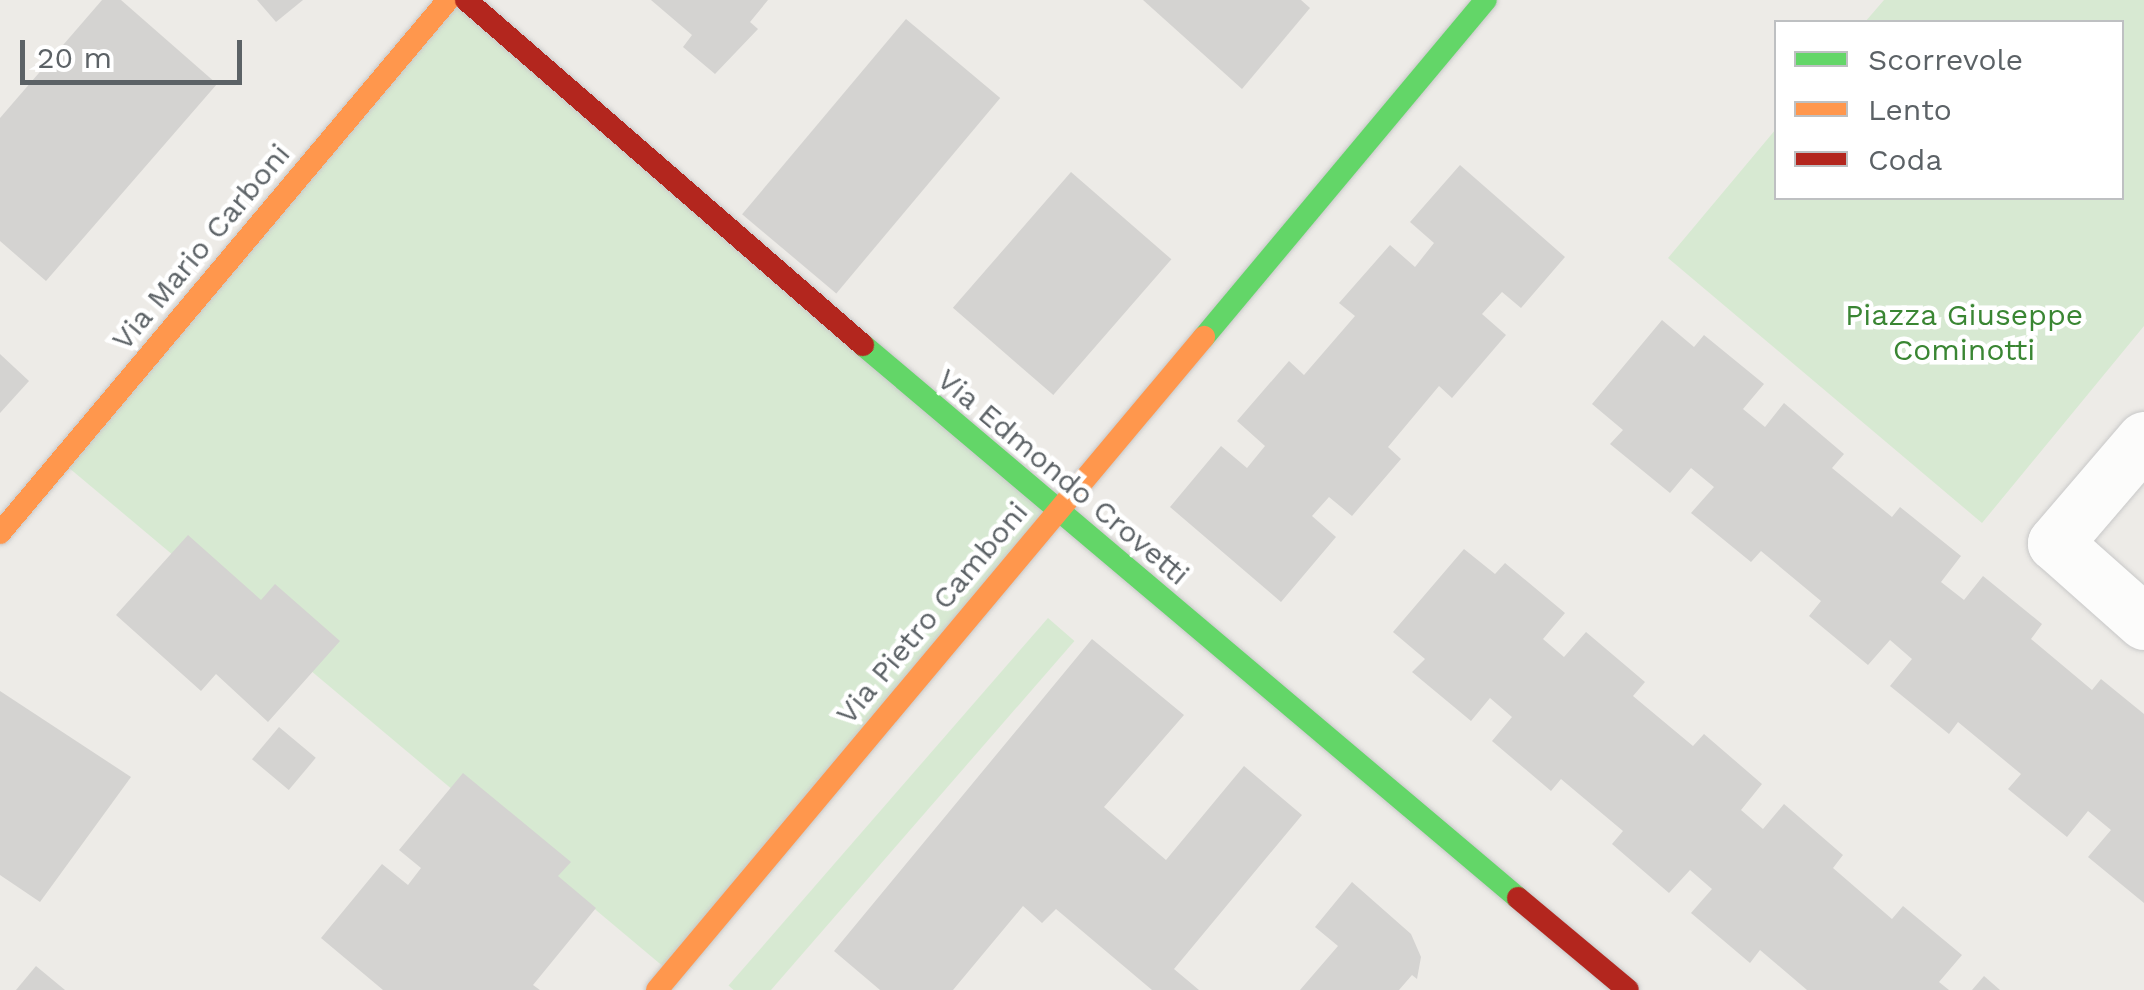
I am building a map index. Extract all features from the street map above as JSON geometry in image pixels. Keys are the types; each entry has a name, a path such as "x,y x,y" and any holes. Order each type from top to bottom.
{"street":[{"name":"Via Mario Carboni","path":"0,533 448,0"},
{"name":"Via Edmondo Crovetti","path":"466,0 1054,513 1628,990"},
{"name":"Via Pietro Camboni","path":"658,990 1486,0"},
{"path":"2144,439 2056,543 2144,622"}],"green space":[{"path":"448,0 1057,511 670,972 61,461"},
{"name":"Piazza Giuseppe Cominotti","path":"1884,0 2144,0 2144,326 1982,523 1668,258 1774,131 1774,200 2124,200 2124,20 1867,20"},
{"path":"1048,618 1074,641 771,990 734,990 728,986"}],"building":[{"path":"102,0 121,0 217,84 46,281 0,241 0,118"},
{"path":"257,0 303,0 276,22"},
{"path":"651,0 768,0 750,22 758,29 715,74 683,47 692,35"},
{"path":"1143,0 1301,0 1310,8 1242,89"},
{"path":"906,19 1000,98 836,293 742,214"},
{"path":"1460,165 1565,257 1521,308 1502,292 1482,314 1506,335 1452,398 1439,386 1388,447 1401,459 1352,516 1329,497 1312,516 1336,537 1281,602 1170,507 1221,446 1247,468 1265,446 1237,421 1289,361 1304,375 1355,316 1339,303 1390,245 1415,267 1434,243 1410,222"},
{"path":"1071,172 1171,259 1053,395 953,308"},
{"path":"1662,320 1694,347 1704,335 1764,384 1743,409 1765,427 1784,403 1844,454 1832,468 1892,517 1900,507 1961,556 1941,582 1964,600 1983,576 2042,624 2031,639 2092,690 2101,679 2144,714 2144,903 2088,857 2111,830 2088,811 2067,837 2008,789 2021,774 1958,722 1949,734 1890,686 1912,659 1890,640 1868,665 1809,616 1821,601 1761,551 1751,562 1691,513 1714,487 1691,468 1670,493 1610,444 1623,430 1592,404"},
{"path":"0,354 29,381 0,413"},
{"path":"188,535 261,600 275,584 340,641 268,722 216,674 201,691 116,615"},
{"path":"1464,549 1495,574 1505,563 1565,613 1543,639 1564,657 1586,632 1645,682 1633,696 1693,746 1704,734 1762,784 1741,810 1763,829 1784,804 1843,855 1833,868 1892,919 1903,906 1962,955 1939,982 1949,990 1807,990 1760,950 1750,963 1691,913 1712,889 1690,870 1669,893 1612,844 1623,831 1561,779 1551,791 1492,741 1512,717 1490,698 1471,721 1412,672 1425,659 1393,632"},
{"path":"1092,639 1184,715 1104,807 1166,860 1244,766 1302,815 1174,969 1199,990 1152,990 1056,909 1042,923 1023,906 953,990 880,990 834,951"},
{"path":"0,691 131,777 40,902 0,875"},
{"path":"279,727 316,758 289,790 252,759"},
{"path":"463,773 571,862 558,876 596,908 533,985 540,990 383,990 321,938 382,864 408,885 421,868 399,850"},
{"path":"1352,882 1411,934 1421,957 1417,979 1412,975 1399,990 1300,990 1338,946 1315,927"},
{"path":"36,966 65,990 16,990"},
{"path":"1984,976 2000,990 1972,990"}],"traffic: fast":[{"path":"1204,337 1486,0"},
{"path":"863,345 1518,898"}],"traffic: slow":[{"path":"0,533 448,0"},
{"path":"657,990 1204,337"}],"traffic: jam":[{"path":"466,0 863,345"},
{"path":"1518,898 1628,990"}]}
